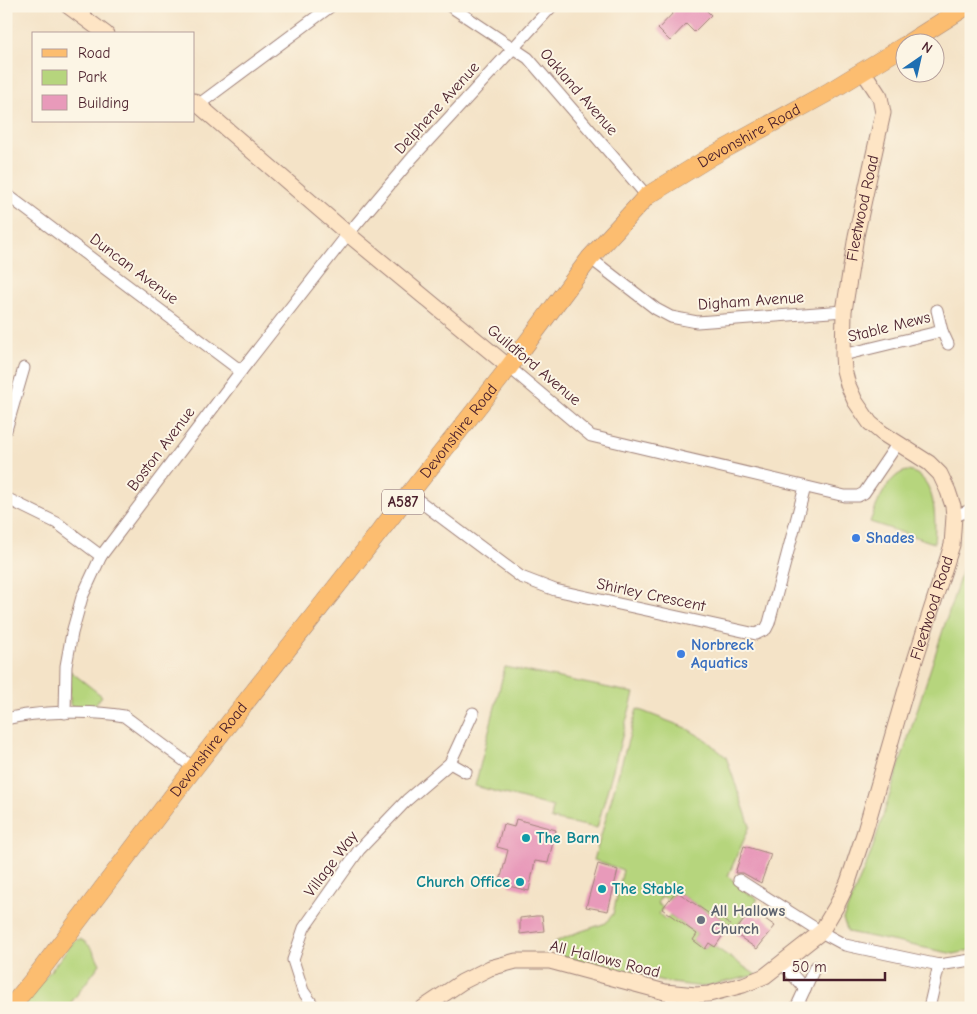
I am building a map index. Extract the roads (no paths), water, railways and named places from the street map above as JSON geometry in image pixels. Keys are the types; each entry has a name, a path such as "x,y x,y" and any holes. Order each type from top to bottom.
{"main road":[{"path":"926,32 967,6"},
{"name":"A587","path":"863,71 894,52"},
{"name":"Devonshire Road","path":"10,1008 194,768 509,367 590,258 647,196 712,156 827,93 863,71"}],"street":[{"path":"57,6 84,17"},
{"path":"68,6 103,32"},
{"path":"196,103 331,6"},
{"name":"Oakland Avenue","path":"450,6 528,58 647,196"},
{"name":"Delphene Avenue","path":"348,234 413,157 552,6"},
{"name":"Fleetwood Road","path":"821,932 837,906 848,882 865,831 909,679 952,545 954,516 948,491 936,469 870,423 861,412 848,385 843,355 844,311 856,236 882,113 880,96 863,71"},
{"name":"Guildford Avenue","path":"196,103 348,234 591,436 844,496 858,496 864,493 898,443"},
{"name":"Duncan Avenue","path":"6,194 241,371"},
{"name":"Boston Avenue","path":"65,713 66,666 72,633 82,597 101,556 241,371 348,234"},
{"name":"Digham Avenue","path":"590,258 656,309 671,317 697,322 844,311"},
{"name":"Stable Mews","path":"937,310 942,331 948,344"},
{"name":"Stable Mews","path":"843,355 942,331"},
{"path":"6,430 24,368"},
{"name":"Shirley Crescent","path":"410,494 521,577 555,590 756,634 766,629 769,622 805,487"},
{"path":"6,498 57,523 101,556"},
{"path":"954,516 971,511"},
{"path":"6,718 65,713 124,716 194,768"},
{"name":"Village Way","path":"315,1008 303,992 293,960 304,928 359,850 407,800 450,763 473,713"},
{"path":"450,763 466,772"},
{"path":"739,880 821,932 852,947 939,966 971,960"},
{"name":"All Hallows Road","path":"423,1008 462,982 490,968 516,962 550,961 672,1001 709,994 743,985 766,976 821,932"},
{"path":"782,964 805,989"},
{"path":"929,1008 939,966"},
{"path":"796,1008 816,968"}],"place":[{"name":"Shades","path":"856,538"},
{"name":"Norbreck Aquatics","path":"681,654"},
{"name":"The Barn","path":"526,838"},
{"name":"Church Office","path":"520,882"},
{"name":"The Stable","path":"602,889"},
{"name":"All Hallows Church","path":"701,920"}]}
